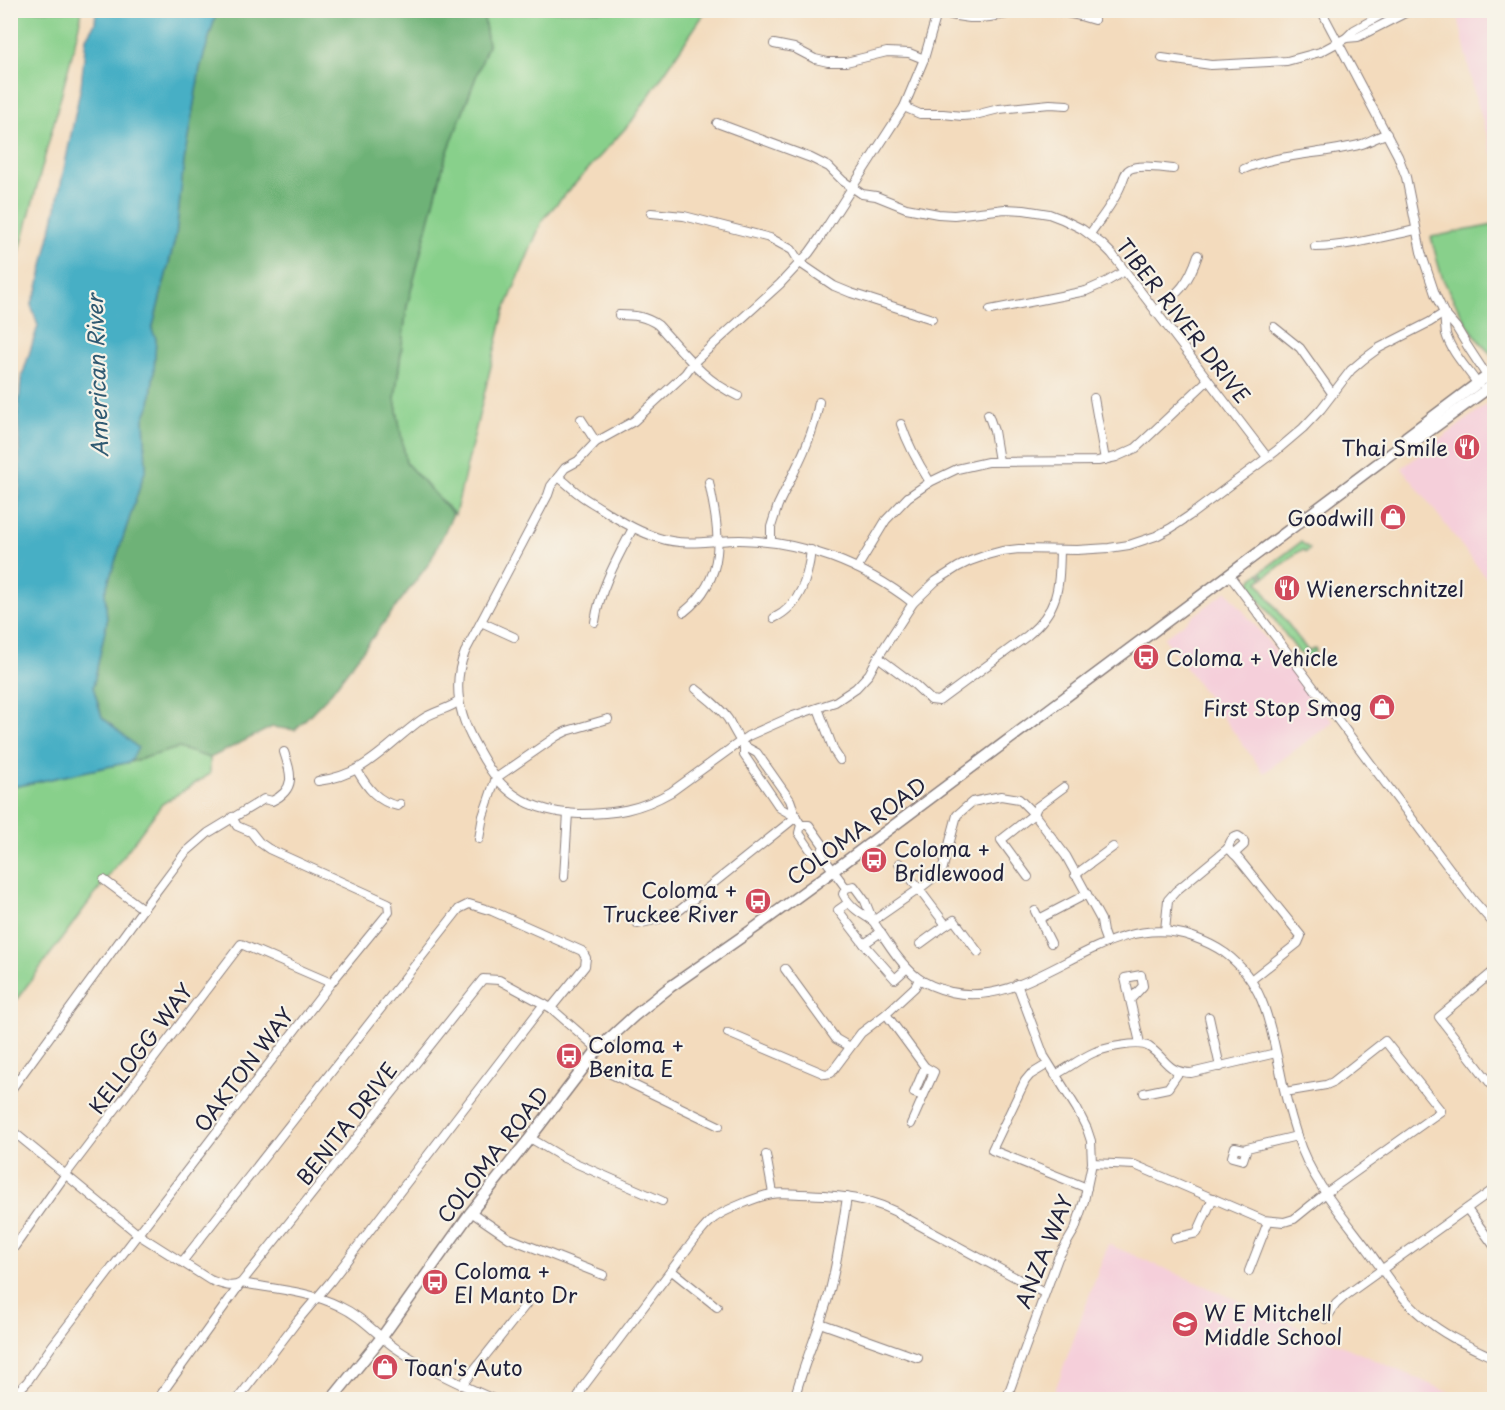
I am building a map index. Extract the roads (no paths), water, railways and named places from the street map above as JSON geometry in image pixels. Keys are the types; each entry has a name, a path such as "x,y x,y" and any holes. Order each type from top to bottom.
{"main road":[{"name":"COLOMA ROAD","path":"1404,444 1406,437 1477,383 1492,380"},
{"name":"COLOMA ROAD","path":"331,1400 382,1337 471,1212 586,1062 598,1048 634,1016 670,987 756,927 1230,576 1404,444 1414,442 1492,380"}],"street":[{"path":"1321,10 1342,41 1398,156 1406,177 1421,252 1435,294 1444,313 1492,380"},
{"path":"1342,41 1354,30 1390,10"},
{"path":"1162,58 1210,65 1287,61 1320,52 1342,41 1358,37 1411,10"},
{"path":"1094,21 1051,11 1018,12 976,18 963,18 938,11 924,58 904,106 819,239 800,263 634,421 596,442 578,461 565,468 551,486 460,663 458,675 459,701 470,735 488,768 516,796 531,805 549,811 614,813 644,806 671,792 742,743 748,736 786,719 835,702 856,688 869,674 913,603 936,581 970,561 1002,551 1109,548 1129,545 1155,536 1189,516 1303,428 1351,370 1378,348 1444,313"},
{"path":"774,44 794,48 828,62 846,62 887,52 909,53 924,58"},
{"path":"904,106 920,114 962,116 999,109 1050,104 1067,105"},
{"path":"717,123 811,158 829,167 852,188"},
{"path":"1244,169 1276,158 1362,144 1377,136 1387,134"},
{"path":"1090,234 1116,195 1128,169 1140,167 1173,169"},
{"name":"TIBER RIVER DRIVE","path":"852,188 862,194 876,196 906,208 930,213 954,215 1005,209 1043,213 1062,219 1090,234 1112,254 1267,457"},
{"path":"651,213 684,216 770,237 792,250 800,263 834,286 932,319"},
{"path":"1315,248 1352,244 1416,230"},
{"path":"1155,312 1181,288 1191,274 1198,255"},
{"path":"990,310 1086,291 1125,271"},
{"path":"1444,313 1446,333 1450,343 1477,383"},
{"path":"619,315 636,315 651,321 714,383 738,396"},
{"path":"1274,327 1300,348 1332,393"},
{"path":"857,568 886,520 909,497 930,482 957,469 999,461 1105,460 1126,454 1136,448 1208,380"},
{"path":"1094,398 1105,460"},
{"path":"771,542 774,516 811,435 819,402"},
{"path":"988,414 994,431 999,461"},
{"path":"581,419 596,442"},
{"path":"901,424 906,440 930,482"},
{"path":"558,477 579,494 633,528 658,538 697,544 718,540 771,542 811,550 857,568 913,603"},
{"path":"684,612 699,599 709,583 716,564 718,540 709,482"},
{"path":"595,622 605,584 633,528"},
{"path":"774,618 784,612 797,598 807,575 811,550"},
{"path":"878,657 931,700 939,701 1037,627 1051,607 1059,583 1060,550"},
{"path":"1230,576 1473,900 1494,924"},
{"path":"481,622 514,637"},
{"path":"696,689 728,719 742,743 744,755 780,808 798,821 809,825 824,846 821,854"},
{"path":"318,781 357,771 422,719 459,701"},
{"path":"818,708 834,751 840,760"},
{"path":"479,839 483,816 496,778 557,736 608,719"},
{"path":"742,743 757,753 790,800 798,821 799,833 814,855 821,854"},
{"path":"10,1091 185,853 208,833 232,817 264,799 272,801 282,796 290,784 291,776 284,752"},
{"path":"357,771 376,796 392,805 400,804"},
{"path":"1028,877 1001,840 1034,814 1037,807 1064,788"},
{"path":"873,921 942,871 957,815 972,802 1001,796 1019,800 1034,814 1066,856 1101,920 1107,942"},
{"path":"564,877 568,813"},
{"name":"OAKTON WAY","path":"10,1399 27,1382 331,983 389,912 388,903 269,849 251,832 237,826 232,817"},
{"path":"638,924 663,918 680,910 798,821"},
{"path":"1075,875 1113,847"},
{"path":"1165,931 1168,900 1176,891 1231,851 1301,936 1298,943 1251,980"},
{"path":"821,854 846,888"},
{"path":"899,863 946,925"},
{"path":"104,880 142,909"},
{"path":"873,921 848,903 843,894 846,888 854,886 865,901 873,921 906,968 919,979 942,989 975,995 990,993 1017,984 1107,942 1131,935 1165,931 1184,934 1214,946 1238,964 1262,999 1297,1136 1310,1168 1326,1193 1409,1303 1433,1325 1457,1341 1494,1358"},
{"path":"1039,919 1087,894"},
{"path":"848,903 838,910 895,979 906,968"},
{"path":"182,1262 459,909 470,904 492,911 582,951 586,958 585,966 548,1006 237,1400"},
{"path":"1035,911 1051,943"},
{"path":"920,944 954,920 978,951"},
{"path":"864,944 881,932"},
{"name":"KELLOGG WAY","path":"10,1253 66,1174 241,944 331,983"},
{"path":"785,969 836,1039 850,1047"},
{"path":"1494,971 1439,1017 1494,1088"},
{"name":"BENITA DRIVE","path":"157,1400 242,1283 483,979 499,980 548,1006 598,1048"},
{"path":"728,1033 825,1074 831,1073 861,1033 915,987 919,979"},
{"name":"ANZA WAY","path":"1006,1400 1058,1258 1075,1229 1092,1163 1091,1141 1087,1129 1048,1064 1034,1033 1017,984"},
{"path":"1130,1000 1140,1043"},
{"path":"886,1014 925,1067 934,1072 911,1124"},
{"path":"1209,1017 1220,1067"},
{"path":"1092,1163 1135,1165 1268,1222 1284,1222 1294,1219 1326,1193 1441,1111 1385,1041 1333,1082 1285,1092"},
{"path":"1055,1075 1095,1052 1133,1043 1150,1047 1168,1065 1179,1072 1191,1073 1276,1053"},
{"path":"586,1062 720,1126"},
{"path":"1048,1064 1030,1075 1025,1081 992,1150 1087,1188"},
{"path":"1144,1093 1168,1088 1179,1072"},
{"path":"10,1129 139,1235 210,1280 235,1287 242,1283 318,1298 340,1306 417,1362 496,1400"},
{"path":"1246,1148 1297,1136"},
{"path":"530,1138 564,1158 662,1201"},
{"path":"766,1155 773,1193"},
{"path":"1326,1319 1336,1304 1494,1189"},
{"path":"577,1400 583,1387 694,1240 713,1219 753,1199 773,1193 837,1195 873,1203 895,1211 1044,1293"},
{"path":"794,1400 834,1273 847,1197"},
{"path":"1175,1238 1197,1233 1213,1198"},
{"path":"1467,1209 1494,1246"},
{"path":"471,1212 509,1238 603,1275"},
{"path":"1249,1271 1268,1222"},
{"path":"672,1271 717,1307"},
{"path":"462,1385 528,1302"},
{"path":"820,1323 918,1358"}],"water":[{"name":"American River","path":"96,11 217,11 200,68 184,161 176,235 152,330 156,339 150,404 144,419 146,468 105,592 107,621 93,687 102,717 138,748 130,762 11,789 10,538 17,521 20,480 18,413 21,380 38,326 31,305 38,288 56,208 81,86 86,38 95,23"}],"place":[{"name":"Thai Smile","path":"1467,447"},
{"name":"Goodwill","path":"1393,517"},
{"name":"Wienerschnitzel","path":"1287,588"},
{"name":"Coloma + Vehicle","path":"1146,657"},
{"name":"First Stop Smog","path":"1382,707"},
{"name":"Coloma + Bridlewood","path":"874,860"},
{"name":"Coloma + Truckee River","path":"758,901"},
{"name":"Coloma + Benita E","path":"569,1056"},
{"name":"Coloma + El Manto Dr","path":"435,1282"},
{"name":"W E Mitchell Middle School","path":"1185,1324"},
{"name":"Toan's Auto","path":"385,1367"}]}
